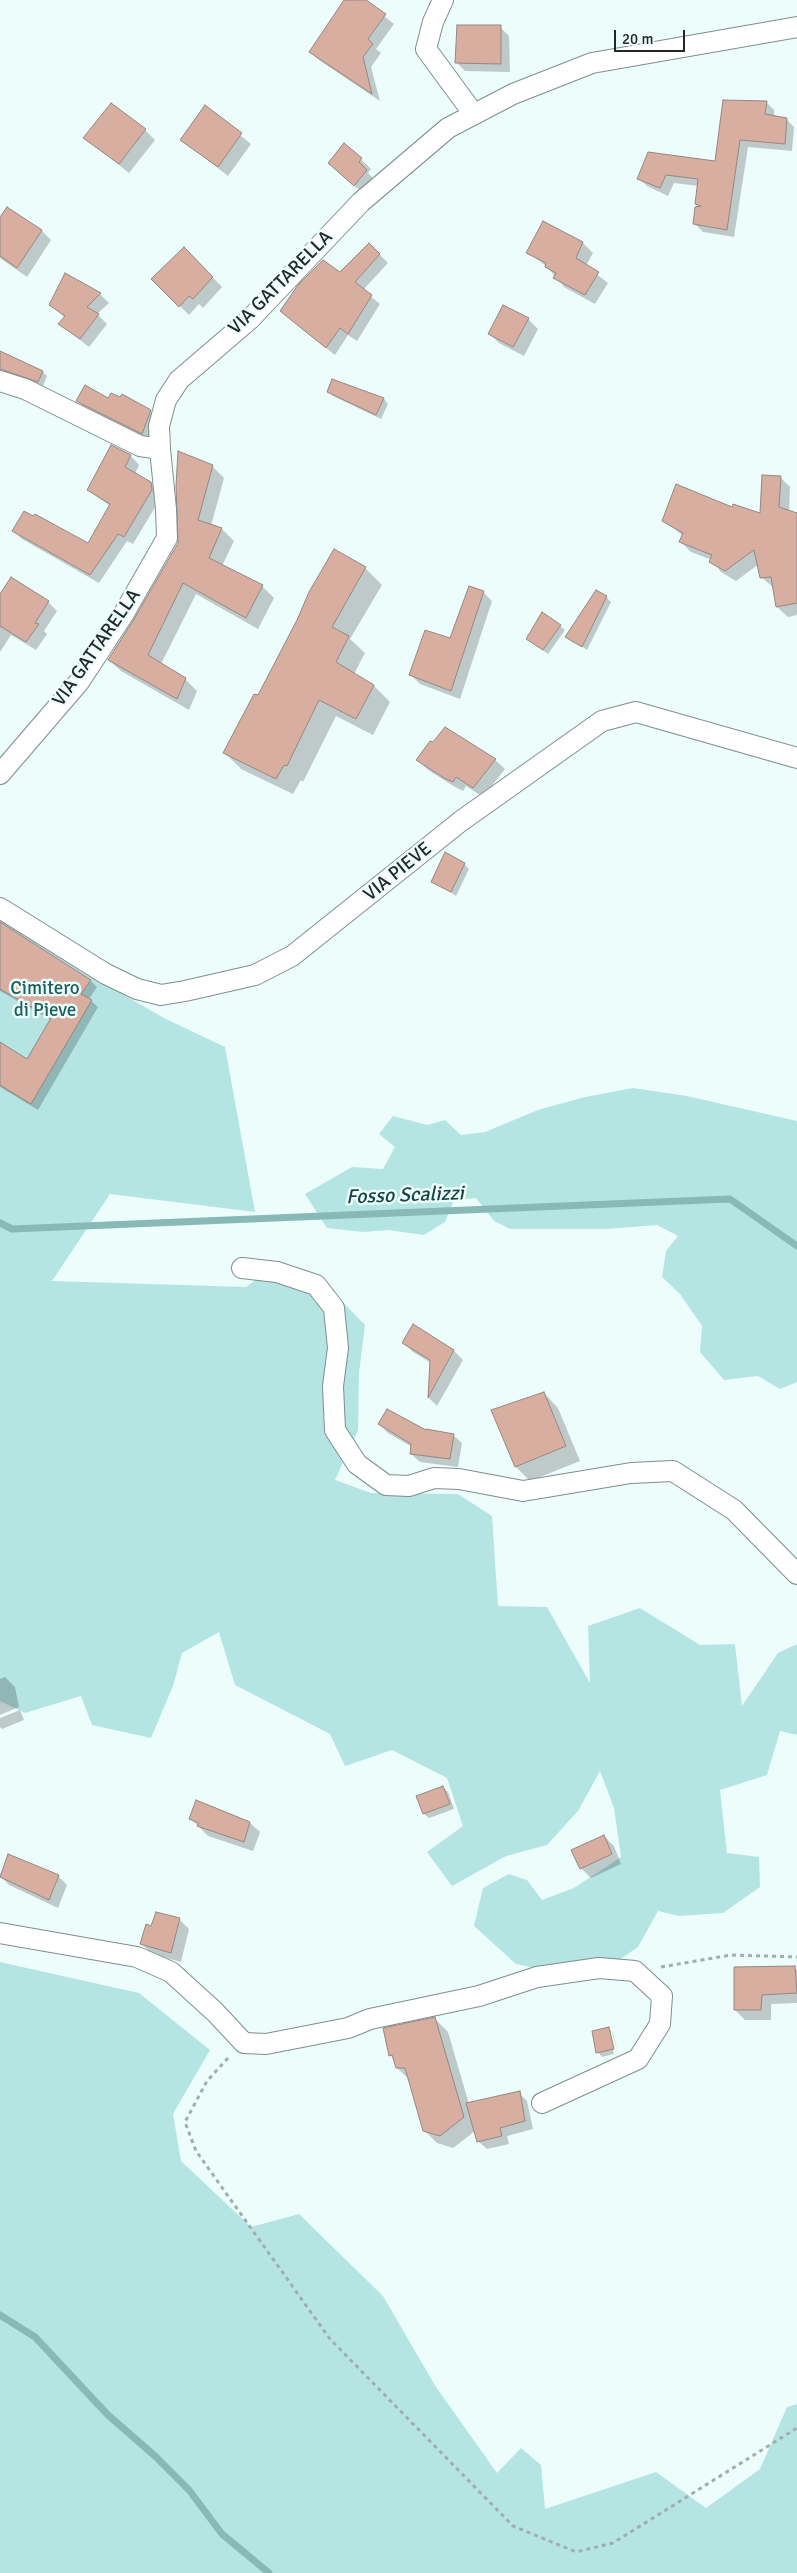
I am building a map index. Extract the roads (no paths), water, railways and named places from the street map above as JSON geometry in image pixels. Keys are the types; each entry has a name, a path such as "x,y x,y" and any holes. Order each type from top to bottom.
{"street":[{"path":"444,0 433,22 426,49 473,113"},
{"name":"VIA GATTARELLA","path":"0,774 78,682 123,615 167,538 160,449 160,426 166,400 179,380 249,320 361,202 448,128 473,113 513,94 592,63 797,27"},
{"path":"0,380 25,389 140,446 160,449"},
{"name":"VIA PIEVE","path":"0,908 106,974 137,989 160,995 185,991 255,975 292,956 461,821 602,721 636,712 797,758"},
{"path":"242,1268 277,1272 316,1285 334,1308 338,1348 333,1386 335,1430 357,1464 386,1486 409,1486 434,1478 460,1479 523,1491 631,1473 673,1470 734,1510 797,1574"},
{"path":"0,1933 137,1958 171,1972 215,2012 244,2043 266,2044 348,2028 370,2019 479,1996 537,1977 599,1968 635,1971 662,1996 660,2024 638,2059 542,2103"}],"waterway":[{"name":"Fosso Scalizzi","path":"0,1223 12,1229 730,1199 797,1246"},
{"path":"0,2315 35,2337 108,2415 155,2456 189,2490 222,2534 269,2573"}],"park label":[{"name":"Cimitero di Pieve","path":"45,1000"}]}
